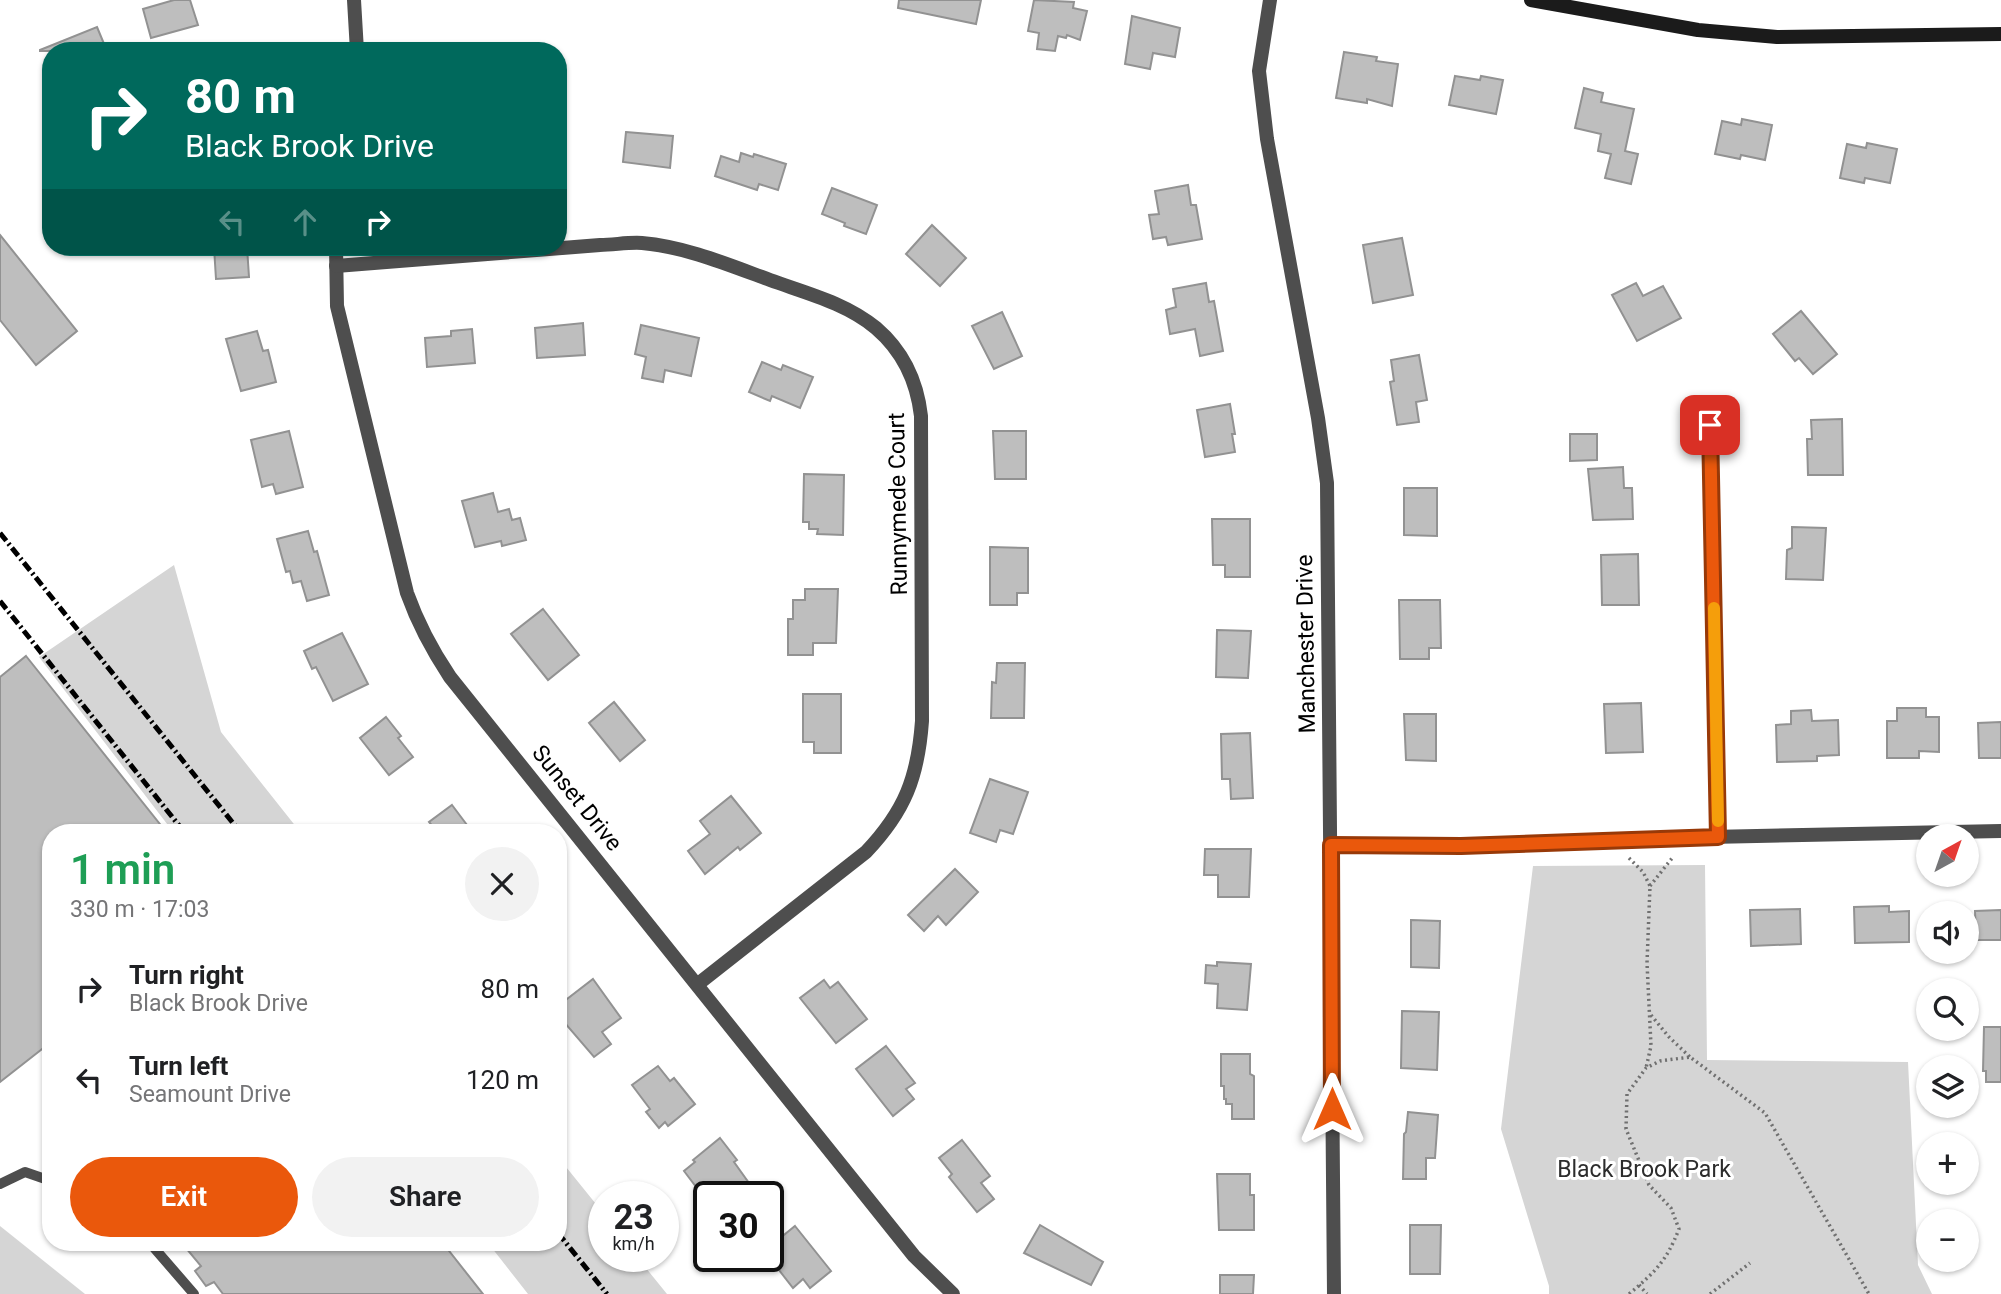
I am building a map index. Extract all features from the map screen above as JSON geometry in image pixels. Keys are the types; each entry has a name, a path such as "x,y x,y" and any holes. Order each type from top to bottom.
{"main road":[{"path":"1531,0 1698,30 1777,37 2001,34"}],"street":[{"path":"355,0 357,42"},
{"name":"Manchester Drive","path":"1270,0 1259,71 1267,139 1292,268 1327,484 1334,1294"},
{"name":"Runnymede Court","path":"567,248 641,243 669,247 695,253 839,305 876,328 897,349 919,397 922,721 914,778 892,822 866,852 698,984"},
{"name":"Sunset Drive","path":"336,256 337,306 340,319 407,593 430,647 450,677 915,1256 953,1294"},
{"name":"Runnymede Court","path":"336,266 462,256"},
{"path":"1710,425 1718,837"},
{"path":"1331,845 1461,846 2001,831"}],"lane":[{"path":"0,1184 25,1172 42,1178"},
{"path":"157,1251 194,1294"}],"path":[{"path":"1628,857 1643,872 1650,886 1647,963 1651,1045 1646,1068 1627,1094 1626,1129 1649,1185 1671,1208 1679,1229 1670,1252 1655,1272 1629,1294"},
{"path":"1650,886 1672,857"},
{"path":"1649,1013 1690,1057 1765,1113 1869,1294"},
{"path":"1646,1068 1660,1061 1690,1057"},
{"path":"1710,1294 1750,1263"},
{"path":"1639,1285 1647,1294"}],"green space":[{"path":"174,565 221,732 294,824 167,824 39,657"},
{"name":"Black Brook Park","path":"1705,865 1707,1060 1908,1062 1916,1272 1921,1272 1932,1294 1549,1294 1549,1286 1501,1129 1533,866"},
{"path":"567,1168 588,1194 588,1272 649,1272 667,1294 528,1294 494,1251 567,1251"},
{"path":"0,1226 85,1294 0,1294"}],"building":[{"path":"174,0 190,0 198,25 151,38 143,9"},
{"path":"899,0 981,0 976,24 898,8"},
{"path":"1034,0 1074,2 1073,8 1087,11 1080,40 1067,35 1066,38 1058,36 1055,51 1037,49 1039,33 1028,31"},
{"path":"1132,16 1180,28 1175,57 1153,53 1150,69 1125,64"},
{"path":"97,27 103,42 60,42"},
{"path":"1344,52 1377,57 1376,61 1398,64 1392,106 1367,99 1367,103 1336,98"},
{"path":"1455,76 1480,80 1481,76 1503,80 1496,114 1449,105"},
{"path":"1584,88 1603,93 1601,102 1634,109 1625,151 1638,154 1631,184 1605,178 1611,154 1598,151 1601,134 1575,128"},
{"path":"1742,119 1772,125 1765,160 1741,155 1740,159 1715,154 1722,121 1741,125"},
{"path":"626,132 673,136 670,168 623,162"},
{"path":"1867,143 1897,149 1890,183 1865,178 1864,183 1840,178 1847,144 1866,148"},
{"path":"741,153 753,157 754,154 786,164 778,190 759,184 757,190 715,176 721,156 739,162"},
{"path":"1188,185 1191,205 1196,205 1202,239 1168,245 1166,237 1153,239 1149,215 1159,214 1155,191"},
{"path":"832,188 877,205 866,234 822,214"},
{"path":"932,225 966,258 940,286 906,254"},
{"path":"0,235 77,331 36,365 0,320"},
{"path":"1402,238 1413,295 1373,303 1363,245"},
{"path":"215,256 248,256 249,277 216,279"},
{"path":"1206,283 1209,302 1214,301 1223,351 1200,356 1195,329 1170,334 1166,310 1176,307 1173,289"},
{"path":"1636,283 1643,296 1663,286 1681,318 1637,341 1612,295"},
{"path":"1801,311 1837,354 1813,374 1799,358 1795,361 1773,334"},
{"path":"1002,312 1022,356 994,369 972,326"},
{"path":"583,323 585,355 537,358 535,328"},
{"path":"641,325 699,338 691,376 665,370 663,382 642,378 646,357 635,354"},
{"path":"472,329 475,363 427,367 425,338 451,336 451,331"},
{"path":"257,331 263,351 268,350 276,382 241,391 226,339"},
{"path":"1419,355 1427,400 1416,402 1419,422 1397,425 1390,382 1394,381 1391,360"},
{"path":"762,362 781,370 783,365 813,377 800,408 772,396 770,401 749,392"},
{"path":"1230,404 1235,452 1205,457 1197,410"},
{"path":"1842,419 1843,475 1808,475 1807,439 1812,439 1811,420"},
{"path":"289,431 303,487 276,494 273,484 262,487 251,440"},
{"path":"993,431 1026,431 1026,479 995,479"},
{"path":"1570,434 1597,434 1597,460 1570,461"},
{"path":"1623,467 1624,488 1632,488 1633,519 1593,520 1588,469"},
{"path":"804,474 844,475 843,535 817,534 818,529 809,529 809,522 803,522"},
{"path":"1404,488 1437,488 1437,536 1404,535"},
{"path":"493,493 498,512 509,509 512,520 520,518 526,540 502,546 501,541 475,547 462,501"},
{"path":"1212,519 1250,519 1250,577 1225,577 1225,565 1213,565"},
{"path":"1792,527 1826,528 1823,580 1786,579 1787,550 1792,548"},
{"path":"308,531 314,552 317,551 329,595 307,601 301,581 293,583 290,571 286,572 277,539"},
{"path":"990,547 1028,548 1028,593 1017,593 1017,605 990,605"},
{"path":"1638,554 1639,605 1602,605 1601,555"},
{"path":"805,589 838,589 836,643 813,643 813,655 788,655 788,619 793,619 793,600 805,600"},
{"path":"1399,600 1440,600 1441,648 1429,648 1429,659 1400,659"},
{"path":"543,609 579,655 548,680 511,634"},
{"path":"1217,630 1251,631 1248,678 1216,677"},
{"path":"342,633 368,684 333,701 316,667 312,669 304,651"},
{"path":"26,656 160,824 42,824 42,1049 0,1082 0,677"},
{"path":"997,663 1025,663 1024,718 991,718 992,682 996,683"},
{"path":"803,694 841,694 841,753 814,753 814,742 803,742"},
{"path":"614,702 645,740 620,761 589,723"},
{"path":"1641,703 1643,752 1606,753 1604,704"},
{"path":"1897,708 1926,708 1926,717 1939,717 1939,752 1919,751 1919,758 1887,758 1887,721 1897,721"},
{"path":"1811,710 1812,721 1838,720 1839,755 1817,756 1817,761 1777,762 1776,725 1791,724 1791,711"},
{"path":"1404,714 1436,714 1436,761 1406,760"},
{"path":"386,717 413,757 389,775 360,738"},
{"path":"2001,722 2001,758 1979,758 1978,723"},
{"path":"1250,733 1253,798 1231,799 1230,779 1222,779 1221,734"},
{"path":"990,779 1028,792 1013,834 1000,830 996,842 970,833"},
{"path":"731,796 761,833 740,850 738,847 705,874 688,851 710,834 700,821"},
{"path":"452,805 466,824 431,824 429,822"},
{"path":"1205,849 1251,849 1249,897 1218,897 1218,875 1204,875"},
{"path":"955,869 978,892 946,925 938,916 924,931 908,915"},
{"path":"1889,906 1889,912 1909,911 1909,942 1855,943 1854,907"},
{"path":"1800,909 1801,944 1751,946 1750,910"},
{"path":"2001,910 2001,940 1979,940 1979,911"},
{"path":"1411,920 1440,921 1439,968 1411,967"},
{"path":"1217,962 1251,964 1247,1010 1217,1008 1218,984 1205,983 1206,965 1217,966"},
{"path":"593,979 621,1018 602,1032 611,1044 594,1057 567,1026 567,999"},
{"path":"824,980 830,988 838,982 867,1019 836,1043 800,998"},
{"path":"1402,1011 1439,1012 1437,1070 1401,1068"},
{"path":"1984,1027 2001,1027 2001,1082 1986,1082 1986,1071 1983,1071"},
{"path":"886,1046 915,1083 906,1089 914,1099 893,1116 856,1069"},
{"path":"1221,1054 1250,1054 1250,1074 1254,1076 1254,1119 1232,1119 1232,1104 1226,1104 1224,1086 1221,1086"},
{"path":"658,1066 670,1081 674,1078 695,1104 668,1126 665,1122 659,1128 646,1112 650,1109 632,1085"},
{"path":"1408,1112 1438,1115 1435,1158 1426,1158 1426,1179 1403,1179 1404,1134"},
{"path":"720,1138 737,1160 734,1162 748,1181 693,1183 684,1171 695,1162 693,1160"},
{"path":"962,1140 990,1176 981,1183 994,1199 977,1212 949,1177 952,1174 939,1158"},
{"path":"1217,1174 1250,1174 1250,1195 1254,1195 1254,1230 1219,1230"},
{"path":"1040,1225 1103,1262 1091,1285 1024,1253"},
{"path":"1410,1225 1441,1225 1440,1274 1410,1274"},
{"path":"795,1226 831,1271 810,1288 803,1279 793,1288 780,1272 784,1272 784,1235"},
{"path":"188,1251 449,1251 483,1294 223,1294 214,1282 206,1286 195,1271 201,1266"},
{"path":"1220,1275 1254,1275 1253,1294 1220,1294"}],"railway":[{"path":"0,533 234,824"},
{"path":"0,601 178,824"},
{"path":"567,1244 607,1294"}],"slow traffic":[{"path":"1714,608 1718,821"}],"route":[{"path":"1332,1109 1331,845 1461,846 1718,837 1710,425"}]}
